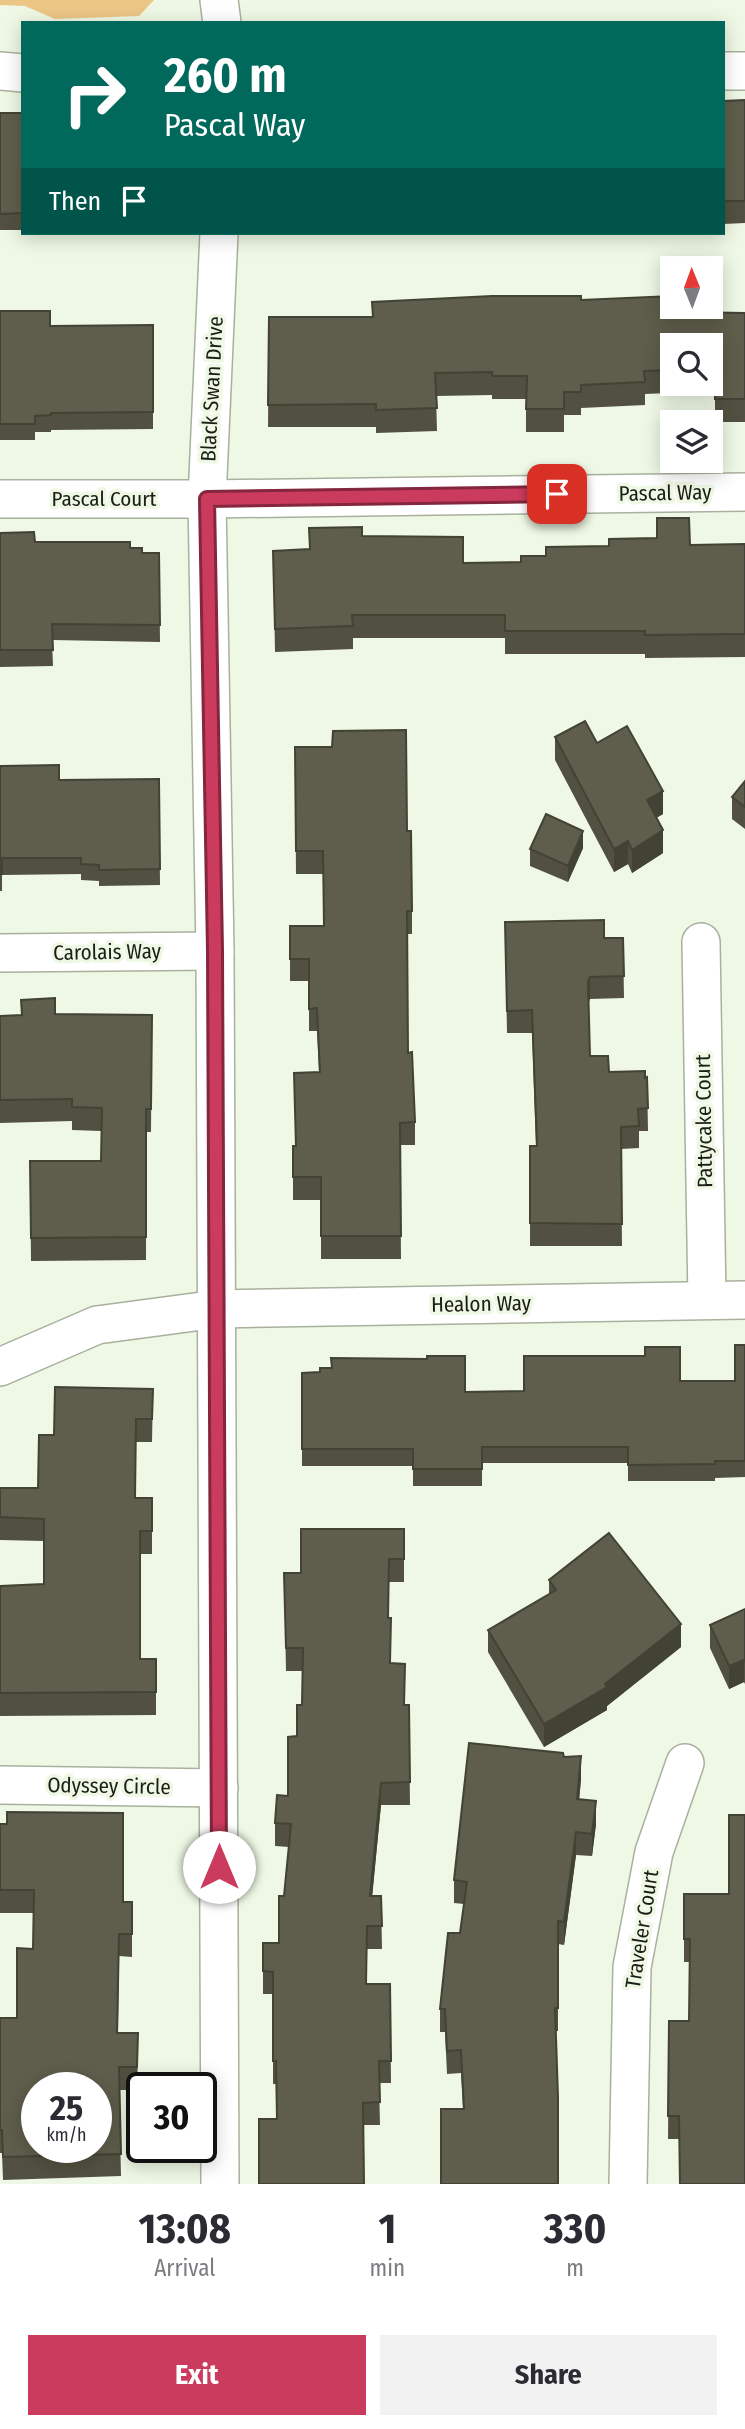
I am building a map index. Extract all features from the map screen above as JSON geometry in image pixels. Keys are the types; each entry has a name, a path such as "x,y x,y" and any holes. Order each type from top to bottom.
{"street":[{"path":"219,0 222,21"},
{"path":"0,71 21,73"},
{"path":"725,71 745,71"},
{"name":"Black Swan Drive","path":"219,235 207,499 215,951 220,2184"},
{"name":"Pascal Way","path":"207,499 745,492"},
{"name":"Pascal Court","path":"0,499 207,499"},
{"name":"Pattycake Court","path":"701,942 707,1300"},
{"name":"Carolais Way","path":"0,953 215,951"},
{"name":"Healon Way","path":"0,1367 97,1325 217,1308 745,1300"},
{"name":"Traveler Court","path":"628,2184 632,1967 654,1852 685,1763"},
{"name":"Odyssey Circle","path":"0,1785 219,1788"}],"shaded area":[{"path":"0,0 154,0 139,16 55,19 25,6 0,5"}],"building":[{"path":"745,100 745,201 725,201 725,101"},
{"path":"0,113 21,113 21,213 0,214"},
{"path":"492,296 581,296 581,300 660,297 660,319 723,319 723,313 745,313 745,399 715,399 715,396 723,396 723,333 660,333 660,370 644,371 645,382 581,385 581,392 564,392 564,409 526,409 527,376 492,376 492,372 435,373 437,408 376,410 376,404 268,405 269,317 373,317 372,302"},
{"path":"0,311 50,311 50,326 153,325 153,412 51,413 35,416 35,424 0,424"},
{"path":"657,518 689,518 690,545 745,544 745,634 645,635 645,631 505,631 505,615 352,615 353,626 275,629 273,551 310,549 309,528 362,527 362,536 463,537 463,563 521,562 521,556 546,556 546,547 609,546 609,539 657,538"},
{"path":"34,532 35,542 130,542 130,548 142,548 142,553 159,553 160,625 52,624 53,650 0,650 0,533"},
{"path":"585,721 597,743 627,726 663,791 647,800 663,830 632,850 628,841 614,849 555,737"},
{"path":"406,730 407,831 411,831 412,911 407,911 408,1053 412,1052 415,1122 400,1123 401,1236 321,1236 321,1177 293,1177 293,1146 296,1146 294,1073 320,1072 317,1008 309,1009 309,959 290,959 290,926 324,926 323,851 296,851 295,747 332,747 333,731"},
{"path":"59,765 59,780 159,779 160,869 99,870 99,865 81,864 81,858 2,858 0,874 0,766"},
{"path":"745,781 745,807 732,797"},
{"path":"546,814 583,831 568,866 530,849"},
{"path":"604,920 604,938 623,938 624,976 590,977 590,1056 608,1056 609,1072 645,1071 645,1078 647,1077 648,1108 638,1109 639,1126 621,1127 622,1224 530,1223 530,1146 537,1146 532,1010 507,1011 505,922"},
{"path":"55,998 55,1014 152,1015 151,1109 146,1109 146,1237 31,1238 30,1161 101,1161 102,1108 72,1107 72,1099 0,1100 0,1016 22,1015 21,1000"},
{"path":"735,1345 745,1345 745,1461 628,1465 628,1447 482,1447 482,1469 413,1469 413,1449 302,1449 302,1373 332,1368 331,1358 427,1359 427,1356 465,1356 465,1392 524,1391 524,1356 645,1356 645,1347 680,1347 680,1381 735,1381"},
{"path":"55,1387 153,1389 152,1419 136,1419 135,1498 152,1498 152,1531 140,1531 140,1659 156,1659 156,1692 0,1693 0,1586 44,1584 44,1519 0,1517 0,1488 38,1488 39,1435 54,1435"},
{"path":"301,1529 404,1529 404,1559 389,1559 388,1618 391,1618 390,1663 405,1664 404,1705 409,1705 410,1782 381,1783 370,1896 381,1896 382,1926 367,1926 366,1984 390,1984 391,2061 379,2061 380,2102 363,2103 364,2184 259,2184 259,2119 277,2119 276,2061 273,2061 273,1972 263,1971 263,1943 279,1943 279,1896 284,1896 291,1824 275,1823 277,1795 288,1796 288,1737 297,1736 297,1705 302,1705 303,1648 286,1648 284,1573 301,1573"},
{"path":"609,1533 681,1624 605,1684 607,1687 544,1724 488,1630 556,1590 549,1580"},
{"path":"745,1609 745,1662 744,1660 729,1666 710,1625"},
{"path":"469,1743 563,1753 564,1757 581,1756 577,1799 596,1801 592,1834 576,1832 564,1922 558,1921 558,2008 555,2008 558,2184 441,2184 441,2109 464,2109 461,2050 447,2051 445,2009 440,2009 448,1933 460,1933 467,1882 454,1880"},
{"path":"7,1812 123,1813 123,1902 132,1902 132,1934 119,1934 117,2033 138,2033 137,2067 119,2067 121,2154 112,2154 112,2072 21,2072 21,2157 3,2157 0,2130 0,2018 17,2018 17,1948 33,1949 34,1890 0,1890 0,1824 7,1824"},
{"path":"729,1815 745,1815 745,2184 680,2184 679,2116 668,2116 669,2021 689,2021 690,1939 684,1939 684,1894 729,1894"}],"route":[{"path":"219,1867 215,951 207,499 557,494"}]}
